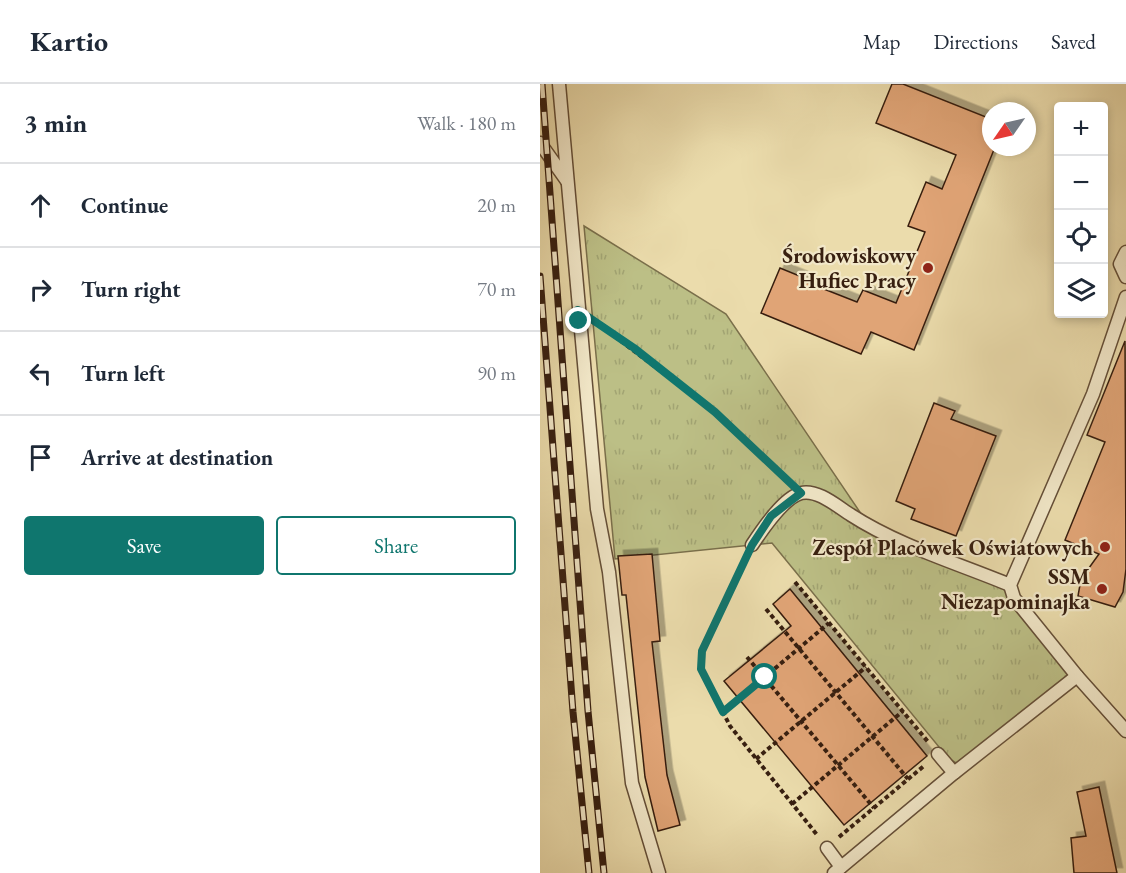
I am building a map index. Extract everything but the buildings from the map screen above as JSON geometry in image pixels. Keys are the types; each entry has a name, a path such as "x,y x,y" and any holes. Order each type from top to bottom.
{"lane":[{"path":"559,84 597,509 609,572 632,783 659,873"},
{"path":"540,143 568,182"},
{"path":"1126,252 1120,264 1126,277"},
{"path":"1126,297 1092,394 1010,585 1014,598 1077,676 1126,731"},
{"path":"752,545 771,516 801,493 823,497 870,527 1010,585"},
{"path":"827,848 838,870 954,773 1077,676"},
{"path":"938,754 954,773"}],"path":[{"path":"578,310 634,348 715,412 801,493"},
{"path":"752,545 702,651 701,669 730,726 827,848 938,754 795,582"},
{"path":"766,609 908,779"},
{"path":"723,712 829,622"},
{"path":"747,657 874,808"},
{"path":"756,759 866,668"},
{"path":"792,804 903,711"}],"green space":[{"path":"584,226 726,314 870,527 1010,585 1077,676 956,763 948,758 772,543 615,559"}],"railway":[{"path":"542,84 588,711 604,873"},
{"path":"540,276 573,712 589,873"}],"place":[{"name":"Środowiskowy Hufiec Pracy","path":"928,268"},
{"name":"Zespół Placówek Oświatowych","path":"1105,547"},
{"name":"SSM Niezapominajka","path":"1102,589"}],"route":[{"path":"579,321 578,310 634,348 715,412 801,493 771,516 752,545 702,651 701,669 723,712 765,677"}]}
